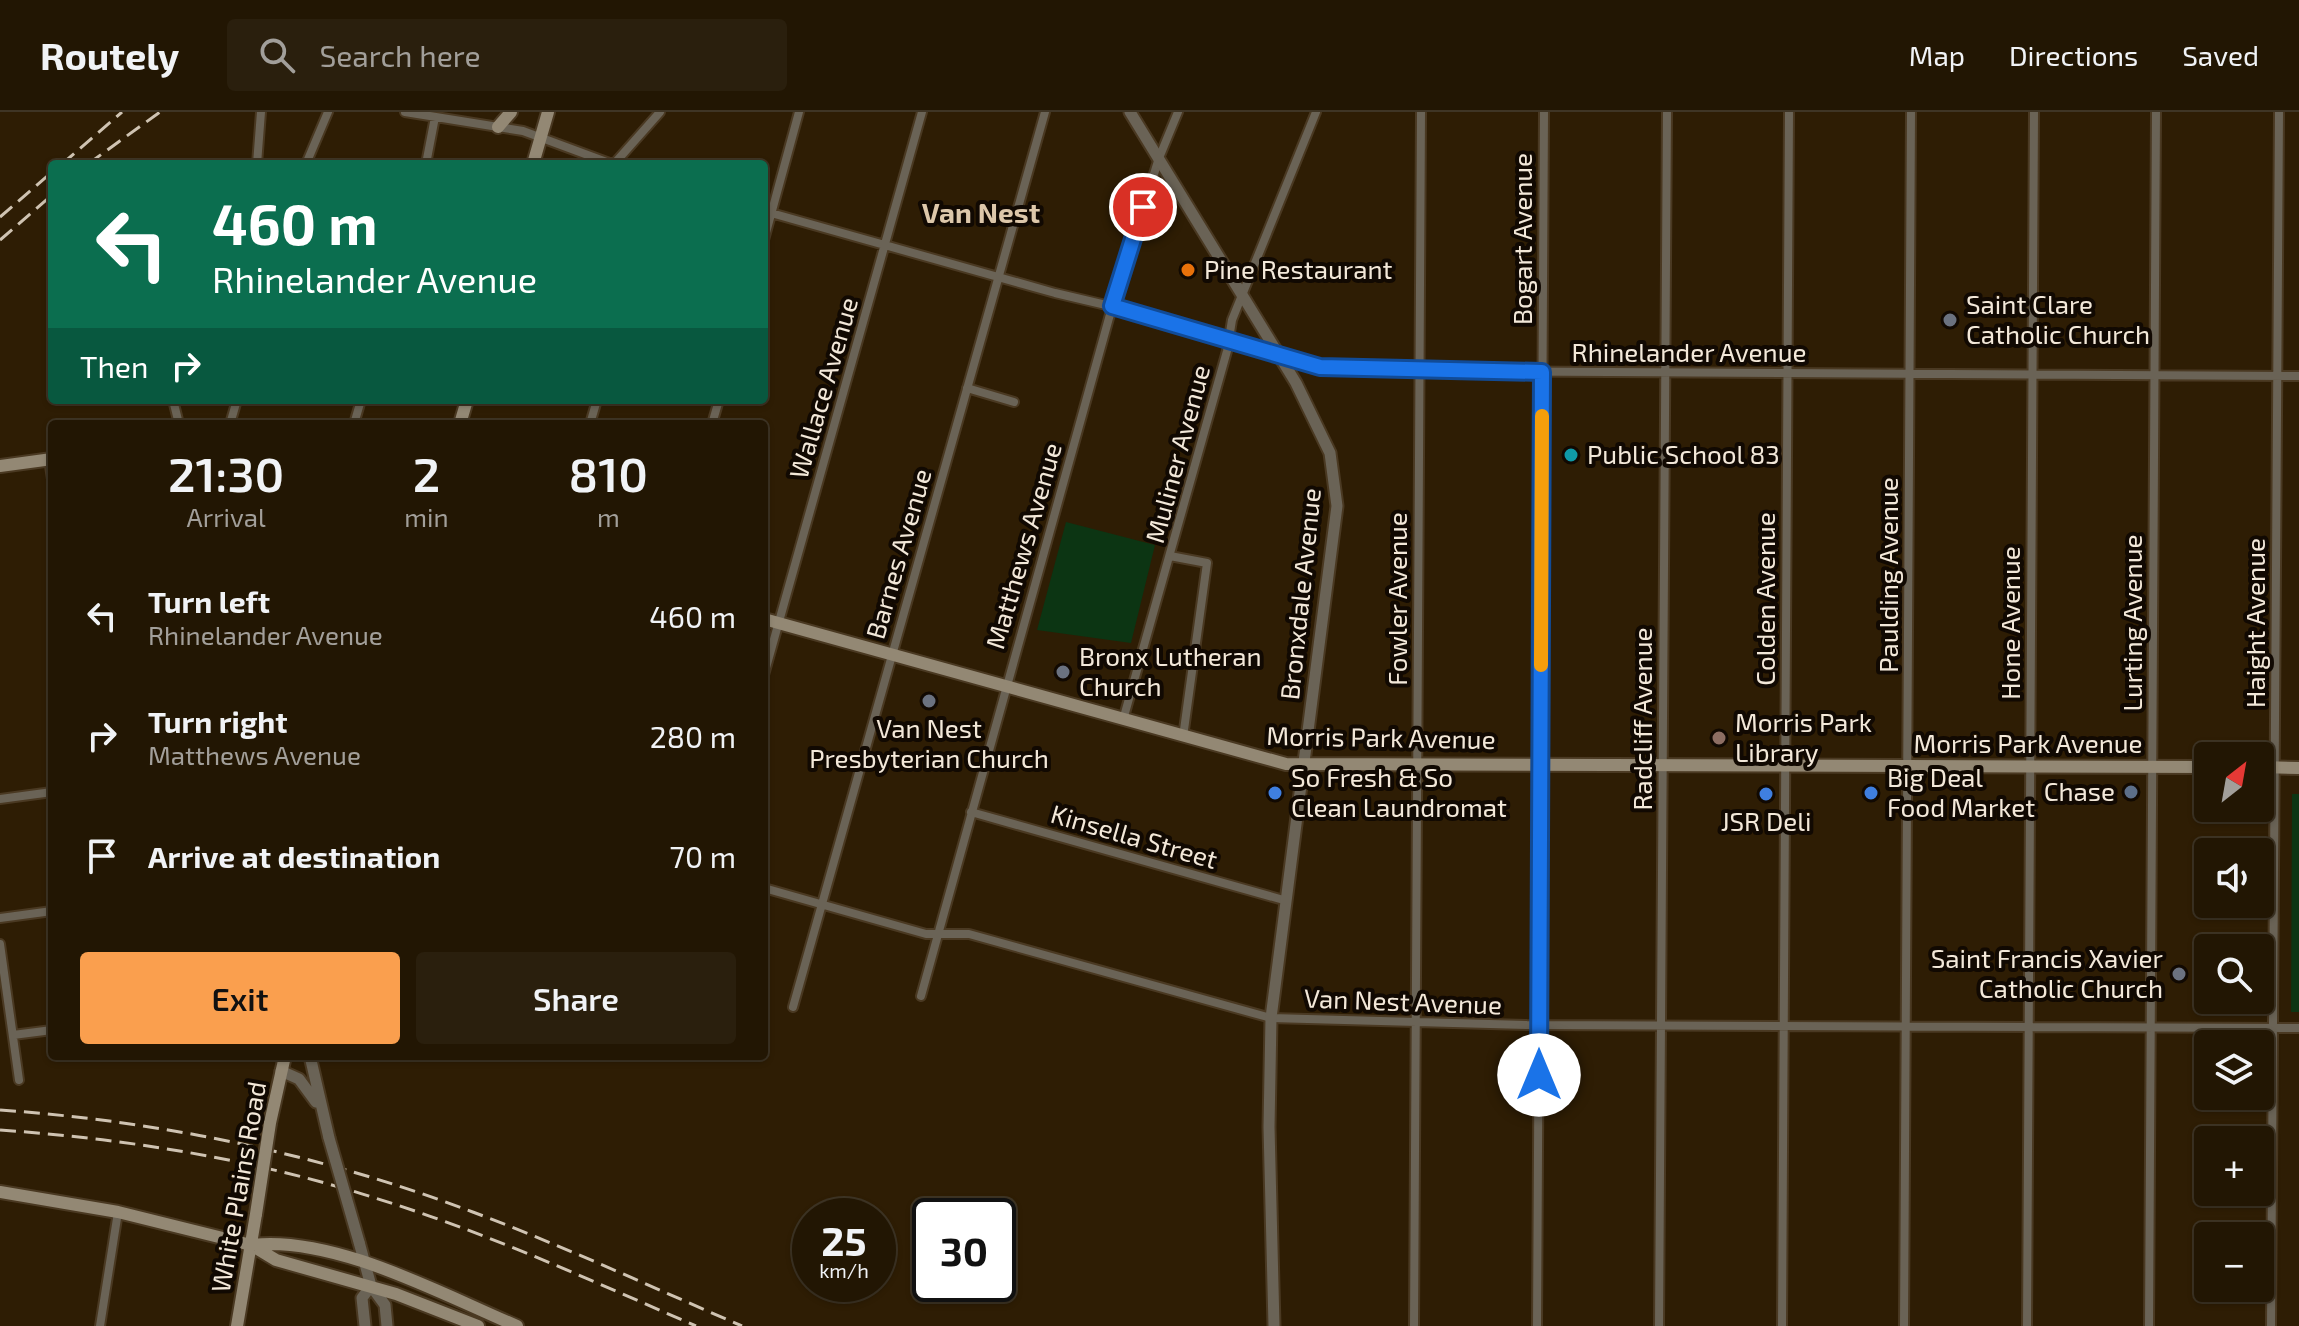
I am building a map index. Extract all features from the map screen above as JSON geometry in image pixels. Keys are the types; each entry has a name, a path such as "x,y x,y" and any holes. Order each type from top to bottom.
{"main road":[{"path":"498,127 511,112"},
{"path":"534,160 548,112"},
{"path":"0,466 48,459"},
{"name":"Morris Park Avenue","path":"768,620 1263,760 1305,763 2194,767"},
{"path":"2275,767 2299,768"},
{"name":"White Plains Road","path":"237,1326 270,1123 284,1060"},
{"path":"0,1192 118,1212 251,1245 276,1260 371,1286 478,1326"},
{"path":"251,1245 279,1242 365,1263 517,1326"}],"street":[{"path":"257,160 261,112"},
{"path":"308,160 328,112"},
{"path":"405,112 541,137 602,160"},
{"path":"617,160 660,112"},
{"path":"768,212 799,112"},
{"name":"Wallace Avenue","path":"768,661 922,112"},
{"name":"Barnes Avenue","path":"793,1007 1045,112"},
{"name":"Bronxdale Avenue","path":"1130,112 1281,356 1330,453 1337,506 1271,1018 1269,1127 1274,1326"},
{"name":"Matthews Avenue","path":"921,996 1112,306 1159,158 1178,112"},
{"name":"Muliner Avenue","path":"1123,720 1243,292 1316,112"},
{"name":"Fowler Avenue","path":"1414,1326 1421,112"},
{"name":"Bogart Avenue","path":"1537,1326 1544,112"},
{"name":"Radcliff Avenue","path":"1659,1326 1667,112"},
{"name":"Colden Avenue","path":"1782,1326 1789,112"},
{"name":"Paulding Avenue","path":"1904,1326 1911,112"},
{"name":"Hone Avenue","path":"2027,1326 2034,112"},
{"name":"Lurting Avenue","path":"2149,1326 2156,112"},
{"name":"Haight Avenue","path":"2271,1326 2279,112"},
{"path":"427,160 435,117"},
{"name":"Rhinelander Avenue","path":"768,212 998,278 1112,306 1320,367 1420,371 2299,376"},
{"path":"967,388 1014,402"},
{"path":"1170,556 1207,563 1183,737"},
{"path":"0,799 48,793"},
{"name":"Kinsella Street","path":"971,812 1287,901"},
{"name":"Van Nest Avenue","path":"768,889 936,935 969,934 1271,1018 1539,1025 2299,1028"},
{"path":"0,918 48,912"},
{"path":"0,944 19,1080"},
{"path":"13,1035 48,1031"},
{"path":"311,1060 319,1105 371,1286 385,1305 387,1326"},
{"path":"281,1071 299,1079 319,1105"},
{"path":"100,1326 118,1212"},
{"path":"365,1326 362,1298 371,1286"}],"green space":[{"path":"1066,522 1155,545 1131,643 1037,630"},
{"path":"2292,794 2299,794 2299,1012 2291,1012"}],"railway":[{"path":"67,160 122,112"},
{"path":"94,160 160,112"},
{"path":"0,217 48,175"},
{"path":"0,240 48,198"},
{"path":"0,1110 176,1131 235,1142 350,1171 497,1221 742,1326"},
{"path":"0,1130 143,1145 237,1162 329,1184 497,1241 696,1326"}],"slow traffic":[{"path":"1541,665 1542,416"}],"place":[{"name":"Pine Restaurant","path":"1188,270"},
{"name":"Saint Clare Catholic Church","path":"1950,320"},
{"name":"Public School 83","path":"1571,455"},
{"name":"Bronx Lutheran Church","path":"1063,672"},
{"name":"Van Nest Presbyterian Church","path":"929,701"},
{"name":"Morris Park Library","path":"1719,738"},
{"name":"Chase","path":"2131,792"},
{"name":"So Fresh & So Clean Laundromat","path":"1275,793"},
{"name":"Big Deal Food Market","path":"1871,793"},
{"name":"JSR Deli","path":"1766,794"},
{"name":"Saint Francis Xavier Catholic Church","path":"2179,974"}],"district":[{"name":"Van Nest","path":"981,213"}],"route":[{"path":"1143,207 1112,306 1320,367 1542,372 1539,1075"}]}
